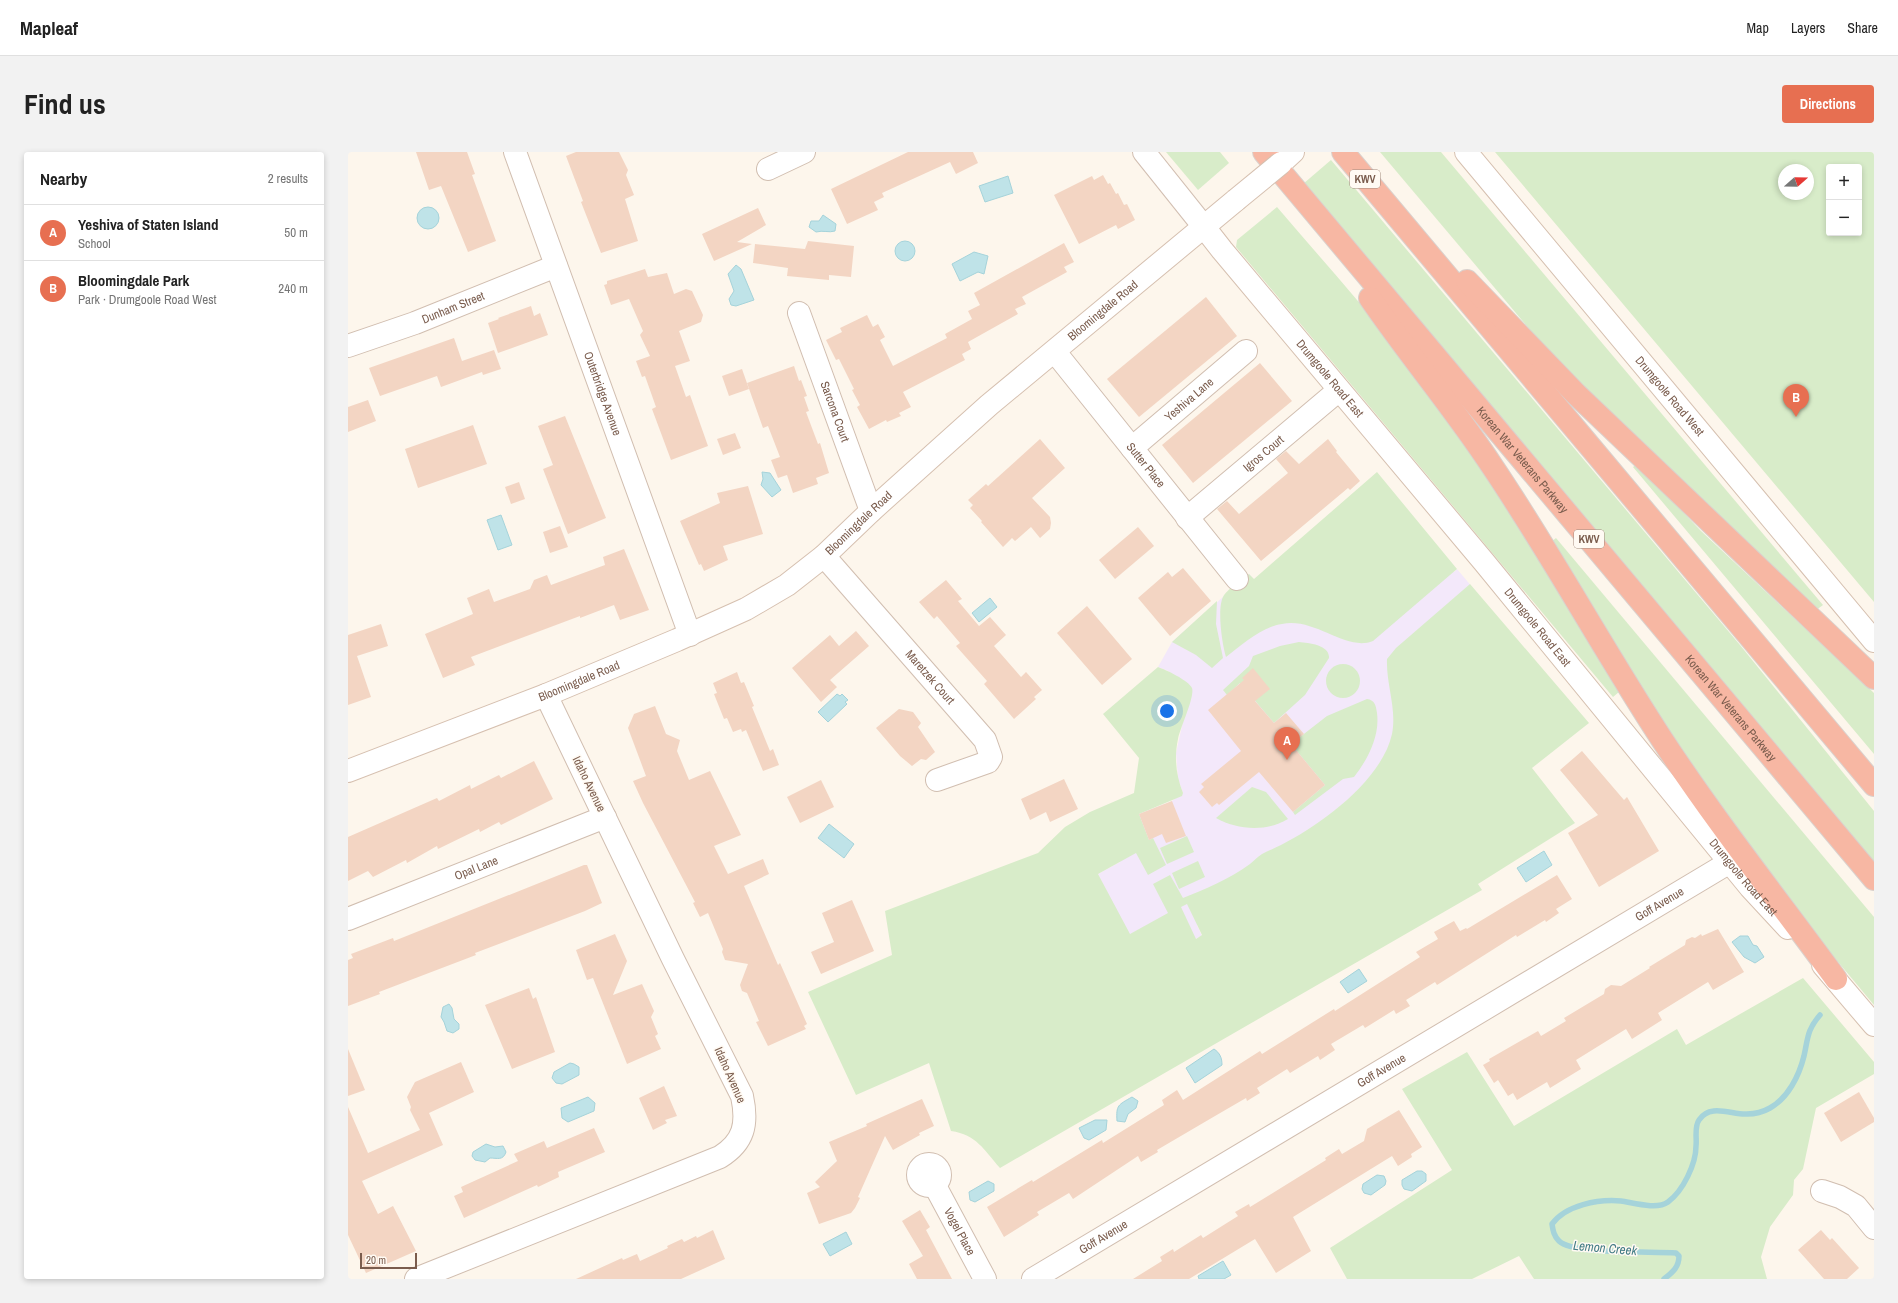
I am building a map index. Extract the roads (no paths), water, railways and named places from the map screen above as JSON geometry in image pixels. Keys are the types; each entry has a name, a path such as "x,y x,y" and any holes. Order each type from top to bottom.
{"highway":[{"name":"Korean War Veterans Parkway","path":"1264,152 1874,879"},
{"name":"KWV","path":"1343,152 1874,785"},
{"path":"1304,199 1387,322 1447,401 1493,466 1649,718 1704,802 1836,979"},
{"path":"1388,206 1491,304 1576,394 1874,678"}],"street":[{"name":"Outerbridge Avenue","path":"515,152 690,635"},
{"path":"768,169 804,152"},
{"name":"Drumgoole Road East","path":"1144,152 1339,390 1484,562 1750,887 1836,979 1874,1025"},
{"name":"Bloomingdale Road","path":"348,771 546,695 690,635 746,609 787,585 824,556 871,511 989,405 1055,352 1293,152"},
{"name":"Drumgoole Road West","path":"1466,152 1874,641"},
{"name":"Dunham Street","path":"348,346 415,323 556,266"},
{"name":"Sarcona Court","path":"799,313 871,511"},
{"name":"Yeshiva Lane","path":"1132,448 1246,351"},
{"name":"Sutter Place","path":"1055,352 1237,579"},
{"name":"Igros Court","path":"1187,518 1339,390"},
{"name":"Maretzek Court","path":"824,556 985,740 991,757 988,762 937,780"},
{"name":"Idaho Avenue","path":"416,1279 720,1157 730,1150 742,1133 745,1122 745,1110 742,1096 673,959 546,695"},
{"name":"Opal Lane","path":"348,919 605,817"},
{"name":"Goff Avenue","path":"1038,1278 1730,862"},
{"name":"Vogel Place","path":"934,1184 985,1279"},
{"path":"1822,1191 1840,1197 1856,1206 1874,1228"}],"water":[{"path":"1008,176 1013,193 985,202 979,186"},
{"path":"428,207 436,210 439,218 436,226 428,229 420,226 417,218 420,210"},
{"path":"823,215 836,224 835,231 816,232 809,227 811,221 819,221"},
{"path":"905,241 912,244 915,251 912,258 905,261 898,258 895,251 898,244"},
{"path":"974,252 988,256 984,274 978,272 960,281 952,264"},
{"path":"736,265 741,269 754,300 736,306 731,305 729,299 734,291 728,274"},
{"path":"762,472 770,473 781,490 772,497 761,485 763,479"},
{"path":"501,515 512,545 498,550 487,520"},
{"path":"990,598 997,607 979,622 972,613"},
{"path":"837,694 840,696 842,694 848,700 845,702 847,704 828,722 818,712"},
{"path":"829,824 854,844 844,858 818,838"},
{"path":"1544,851 1552,865 1526,882 1517,868"},
{"path":"1740,936 1748,936 1753,945 1757,946 1764,957 1755,963 1744,957 1732,942"},
{"path":"1359,969 1367,981 1348,993 1340,982"},
{"path":"449,1004 452,1008 454,1019 459,1024 459,1029 453,1033 447,1031 441,1017 443,1007"},
{"path":"1214,1049 1218,1052 1222,1060 1222,1065 1195,1083 1186,1068"},
{"path":"570,1063 579,1067 579,1075 562,1084 556,1083 552,1078 554,1072"},
{"path":"588,1097 595,1103 594,1111 568,1122 562,1118 561,1108"},
{"path":"1132,1097 1138,1101 1136,1108 1128,1114 1125,1122 1117,1121 1119,1106"},
{"path":"1095,1120 1107,1120 1106,1130 1089,1140 1084,1138 1079,1128"},
{"path":"486,1144 495,1147 503,1146 506,1152 505,1155 501,1158 490,1158 485,1162 475,1160 472,1156 473,1152"},
{"path":"1417,1171 1422,1171 1426,1174 1426,1181 1412,1191 1404,1189 1402,1180"},
{"path":"1377,1175 1384,1176 1386,1181 1385,1185 1371,1195 1364,1193 1362,1189 1363,1184"},
{"path":"988,1181 994,1184 994,1191 975,1202 970,1200 969,1192"},
{"path":"846,1232 852,1244 830,1256 823,1244"},
{"path":"1223,1261 1231,1275 1224,1279 1199,1279 1198,1276"}],"waterway":[{"name":"Lemon Creek","path":"1664,1279 1673,1272 1677,1266 1679,1256 1676,1253 1614,1252 1567,1245 1559,1241 1556,1237 1552,1224 1565,1212 1593,1202 1621,1201 1652,1206 1658,1206 1668,1202 1679,1191 1688,1177 1694,1161 1696,1129 1699,1120 1709,1112 1722,1111 1753,1114 1765,1111 1776,1104 1792,1086 1796,1079 1802,1064 1810,1030 1820,1015"}],"place":[{"name":"Bloomingdale Park","path":"1796,417"},
{"name":"Yeshiva of Staten Island","path":"1287,760"}]}
